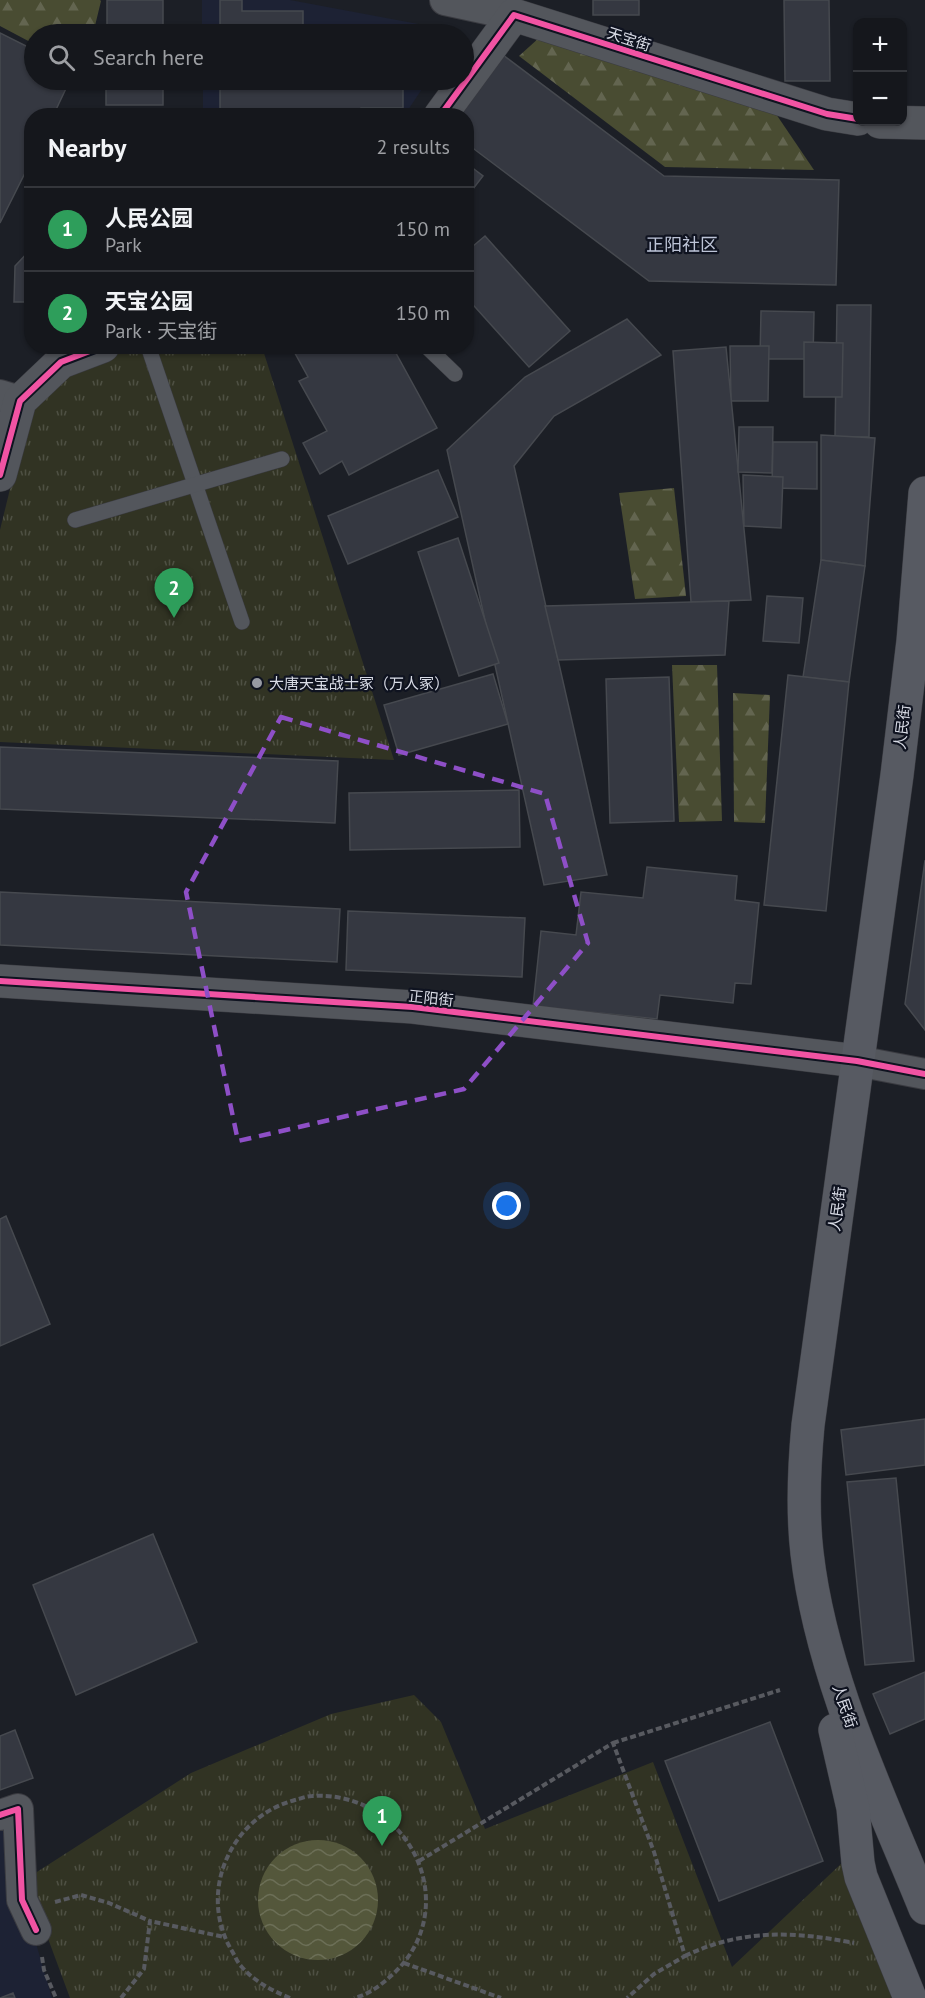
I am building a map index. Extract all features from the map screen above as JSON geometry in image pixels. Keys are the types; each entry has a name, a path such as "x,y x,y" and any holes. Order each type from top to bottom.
{"main road":[{"name":"人民街","path":"925,493 913,641 876,934 808,1425 804,1507 807,1554 823,1634 835,1677 866,1764 925,1908"},
{"path":"823,1634 826,1687 853,1808 861,1877 910,1998"}],"street":[{"path":"445,0 514,15 474,70"},
{"name":"天宝街","path":"514,15 827,114 853,118"},
{"path":"446,108 459,90"},
{"path":"907,123 925,123"},
{"path":"0,475 10,398 62,362 82,354"},
{"name":"正阳街","path":"0,981 413,1007 857,1060"},
{"path":"857,1060 925,1074"},
{"path":"0,1815 18,1809 22,1900 36,1930"}],"lane":[{"path":"151,354 242,622"},
{"path":"434,354 455,374"},
{"path":"75,520 282,459"}],"path":[{"path":"419,1861 613,1743 780,1690"},
{"path":"613,1743 654,1852 685,1956"},
{"path":"290,1998 265,1987 240,1965 224,1937 217,1906 219,1875 232,1845 252,1821 279,1804 311,1796 345,1798 376,1810 402,1832 419,1861 426,1889 425,1918 415,1946 404,1963 383,1984 362,1997 354,1998"},
{"path":"56,1998 44,1970 36,1930 55,1902 81,1895 109,1903 150,1921 224,1937"},
{"path":"121,1998 144,1970 150,1921"},
{"path":"627,1998 654,1974 685,1956 705,1946 730,1939 777,1933 829,1938 864,1945"},
{"path":"404,1963 501,1998"}],"highlighted area":[{"path":"281,717 545,794 588,943 464,1089 238,1141 186,892"}],"shaded area":[{"path":"202,0 290,0 418,24 202,24"},
{"path":"203,90 421,90 409,108 203,108"},
{"path":"0,1827 2,1827 52,1998 0,1998"}],"green space":[{"path":"0,0 101,1 95,24 24,24 24,39 0,26"},
{"path":"540,37 776,114 814,170 665,167 519,56"},
{"path":"109,354 264,354 394,760 0,742 0,530 30,407 69,370"},
{"path":"674,488 686,596 635,599 619,493"},
{"path":"672,665 717,665 722,821 679,822"},
{"path":"733,693 770,695 765,823 734,822"},
{"path":"414,1695 441,1722 485,1829 653,1762 732,1967 843,1862 894,1998 70,1998 26,1879 191,1773 331,1714"}],"water":[{"path":"318,1840 341,1844 361,1857 374,1877 378,1900 374,1923 361,1943 341,1956 318,1960 295,1956 275,1943 262,1923 258,1900 262,1877 275,1857 295,1844"}],"building":[{"path":"107,0 163,0 163,24 107,24"},
{"path":"220,0 242,0 242,11 303,11 303,24 220,24"},
{"path":"593,0 639,0 639,15 593,15"},
{"path":"784,0 829,0 830,81 785,81"},
{"path":"0,33 24,45 24,90 65,90 57,108 24,108 24,175 0,223"},
{"path":"503,55 664,176 839,180 836,285 649,281 474,149 474,108 463,108"},
{"path":"106,90 163,90 163,105 106,105"},
{"path":"220,90 403,90 403,108 220,108"},
{"path":"474,169 483,176 474,188"},
{"path":"485,236 570,331 529,367 474,306 474,245"},
{"path":"24,256 24,302 14,302 15,266"},
{"path":"837,305 871,305 869,437 835,437"},
{"path":"761,311 814,312 813,359 760,359"},
{"path":"627,319 661,355 554,416 514,466 607,875 544,885 447,450 525,377"},
{"path":"804,342 843,343 842,397 804,397"},
{"path":"730,346 769,346 768,401 731,401"},
{"path":"726,347 751,600 691,602 673,351"},
{"path":"295,354 396,354 437,428 349,475 342,461 320,474 303,443 327,431 299,381 308,377"},
{"path":"739,427 773,427 772,473 738,472"},
{"path":"821,435 875,438 865,566 821,560"},
{"path":"773,442 817,442 817,489 772,488"},
{"path":"438,470 458,517 348,564 328,516"},
{"path":"743,475 783,477 781,528 744,526"},
{"path":"458,538 499,663 459,676 418,552"},
{"path":"821,560 865,566 849,682 803,677"},
{"path":"767,596 803,598 799,643 763,641"},
{"path":"729,601 725,655 558,660 545,606"},
{"path":"493,674 508,724 399,755 384,705"},
{"path":"788,675 849,682 826,911 764,905"},
{"path":"669,677 674,821 610,823 606,679"},
{"path":"0,747 338,761 335,823 0,809"},
{"path":"519,790 520,847 350,850 349,793"},
{"path":"925,860 925,1030 905,1004"},
{"path":"647,867 737,876 735,900 759,903 751,984 735,983 733,1003 660,995 657,1019 533,1006 541,931 576,935 581,892 643,898"},
{"path":"0,892 340,909 337,962 0,945"},
{"path":"348,911 525,918 522,977 346,970"},
{"path":"6,1216 50,1324 0,1346 0,1219"},
{"path":"925,1419 925,1465 846,1475 841,1430"},
{"path":"896,1478 914,1661 865,1665 847,1482"},
{"path":"153,1534 197,1642 76,1695 33,1585"},
{"path":"925,1672 925,1719 890,1734 873,1694"},
{"path":"770,1722 823,1861 719,1901 665,1761"},
{"path":"15,1730 33,1778 0,1790 0,1736"},
{"path":"13,1993 15,1998 0,1998"}],"cycle path":[{"path":"474,70 514,15 827,114 853,118"},
{"path":"446,108 459,90"},
{"path":"0,475 20,401 61,362 82,354"},
{"path":"0,981 413,1007 857,1061 925,1074"},
{"path":"0,1815 18,1809 22,1900 36,1930"}],"place":[{"name":"天宝公园","path":"174,618"},
{"name":"大唐天宝战士冢（万人冢）","path":"257,683"},
{"name":"人民公园","path":"382,1846"}],"district":[{"name":"正阳社区","path":"682,244"}]}
